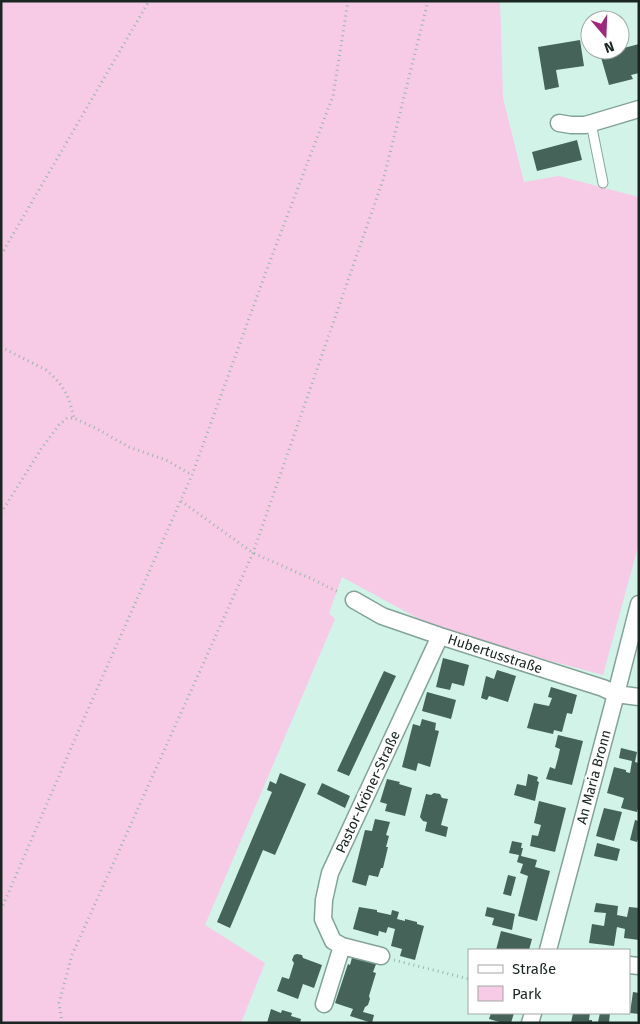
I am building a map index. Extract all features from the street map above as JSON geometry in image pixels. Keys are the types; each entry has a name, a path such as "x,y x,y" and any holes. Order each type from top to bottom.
{"street":[{"path":"559,123 585,125 639,109"},
{"name":"Hubertusstraße","path":"354,600 382,616 440,636 603,688 616,694 639,697"},
{"name":"An Maria Bronn","path":"548,949 639,604"},
{"name":"Pastor-Kröner-Straße","path":"342,946 333,941 323,919 324,900 330,873 440,636"},
{"path":"324,1004 342,946 381,956"}],"lane":[{"path":"591,123 603,183"}],"path":[{"path":"1,255 149,1"},
{"path":"1,910 192,475 333,96 348,1"},
{"path":"62,1023 59,1003 72,955 253,553 384,177 428,1"},
{"path":"1,347 46,370 53,376 64,389 74,418"},
{"path":"1,513 41,449 66,418 74,418 129,447 166,460 192,475"},
{"path":"181,501 253,553 354,600"},
{"path":"381,956 468,980"}],"green space":[{"path":"1,1 500,1 503,98 524,182 559,176 639,197 639,543 603,675 443,632 342,577 329,613 335,619 205,925 265,963 241,1023 1,1023"}],"building":[{"path":"580,40 580,60 583,60 584,66 556,70 559,87 545,90 538,47"},
{"path":"639,44 639,73 631,75 633,79 609,85 602,60 630,60 630,46"},
{"path":"577,140 582,160 537,171 532,152"},
{"path":"443,658 469,665 464,686 452,683 450,690 436,687"},
{"path":"497,670 516,676 508,702 489,696 487,700 481,698 486,676 494,679"},
{"path":"384,671 396,676 349,776 337,771"},
{"path":"551,687 577,695 572,714 567,713 562,732 554,730 553,734 527,728 534,703 549,706 552,698 548,697"},
{"path":"427,692 456,700 451,719 422,711"},
{"path":"422,719 436,723 435,730 439,731 430,767 418,763 416,771 402,767 413,724 420,726"},
{"path":"558,735 583,741 572,785 546,779 550,767 555,769 560,749 555,747"},
{"path":"621,748 637,752 635,762 639,763 639,805 637,812 621,808 624,798 607,793 614,767 630,773 632,761 619,758"},
{"path":"280,773 306,784 275,855 263,850 230,928 217,922 272,792 267,790 270,781 276,784"},
{"path":"528,774 538,777 537,781 539,782 535,801 514,795 517,784 526,786"},
{"path":"387,779 400,782 399,784 412,788 405,816 385,811 387,804 380,802"},
{"path":"322,783 350,796 345,808 317,794"},
{"path":"434,793 448,799 441,825 448,827 446,837 425,831 427,822 423,821 420,817 426,794 431,795"},
{"path":"539,801 566,808 555,852 530,846 532,835 538,836 541,825 534,823"},
{"path":"604,808 622,812 614,841 596,836"},
{"path":"375,819 390,822 386,835 389,836 386,847 388,847 383,868 381,868 378,877 369,875 366,886 352,882 365,830 372,831"},
{"path":"635,820 639,821 637,842 630,840"},
{"path":"512,841 522,843 521,856 537,860 535,867 550,871 537,921 518,916 528,876 520,873 523,864 517,862 519,855 509,853"},
{"path":"597,843 620,849 617,861 594,856"},
{"path":"508,875 516,877 511,896 503,894"},
{"path":"596,903 618,906 617,915 627,917 629,907 639,908 639,940 624,938 625,929 617,927 614,946 589,943 592,924 604,926 606,913 594,912"},
{"path":"359,907 391,915 392,910 399,912 397,919 417,922 417,924 424,926 415,960 400,956 402,949 391,946 395,929 388,927 386,933 379,931 378,936 353,929"},
{"path":"487,907 515,914 512,930 492,925 494,918 485,916"},
{"path":"501,931 532,939 529,949 496,949"},
{"path":"297,954 322,965 314,988 303,984 298,999 277,991 282,977 289,979 294,963 292,960 294,955"},
{"path":"353,954 378,959 373,972 376,973 369,996 370,999 363,1012 374,1015 372,1023 350,1016 353,1009 335,1003"},
{"path":"633,992 639,993 639,1014 630,1013"},
{"path":"271,1009 281,1013 282,1010 292,1013 291,1016 301,1019 300,1023 267,1023"},
{"path":"491,1014 514,1014 511,1023 489,1019"},
{"path":"573,1014 590,1014 589,1020 592,1020 592,1023 571,1023"},
{"path":"600,1014 610,1014 609,1023 598,1022"}]}
